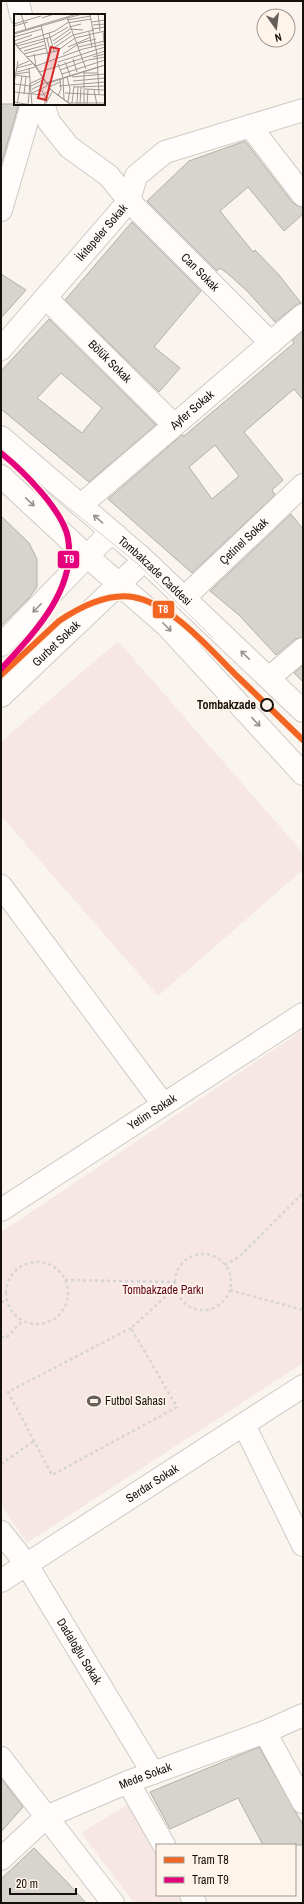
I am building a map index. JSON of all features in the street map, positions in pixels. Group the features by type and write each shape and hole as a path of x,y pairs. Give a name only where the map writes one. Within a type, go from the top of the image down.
{"street":[{"path":"18,1 22,14"},
{"path":"1,210 32,105"},
{"name":"Can Sokak","path":"43,105 49,122 69,147 109,176 129,201 271,343"},
{"name":"İkitepeler Sokak","path":"1,349 129,201 136,176 165,152 303,110"},
{"path":"250,126 303,194"},
{"name":"Bölük Sokak","path":"46,298 174,425"},
{"name":"Ayfer Sokak","path":"81,505 303,316"},
{"name":"Tombakzade Caddesi","path":"1,438 140,556 185,597 303,711"},
{"path":"3,481 166,626 303,774"},
{"name":"Çetinel Sokak","path":"185,597 303,485"},
{"path":"1,645 105,538 116,535"},
{"name":"Gurbet Sokak","path":"1,696 139,565 140,556"},
{"path":"269,678 303,649"},
{"path":"1,886 163,1104"},
{"name":"Yetim Sokak","path":"1,1210 303,1014"},
{"name":"Serdar Sokak","path":"1,1581 27,1566 303,1386"},
{"path":"244,1424 303,1545"},
{"name":"Dadaloğlu Sokak","path":"1,1532 27,1566 153,1774"},
{"name":"Mede Sokak","path":"1,1859 46,1817 128,1782 265,1732 303,1715"},
{"path":"265,1732 303,1802"},
{"path":"1,1758 113,1903"},
{"path":"128,1782 163,1844"}],"path":[{"path":"225,1265 240,1256 303,1193"},
{"path":"209,1255 219,1259 225,1265 230,1276 230,1290 223,1302 212,1309 193,1309 186,1305 177,1295 175,1282 178,1268 187,1259 193,1256 209,1255"},
{"path":"47,1263 59,1271 65,1280 68,1295 64,1308 49,1321 34,1324 24,1320 13,1312 7,1300 7,1287 12,1275 28,1264 47,1263"},
{"path":"65,1280 175,1282"},
{"path":"131,1328 178,1407 52,1475 8,1392 131,1328 175,1288"},
{"path":"230,1290 303,1310"},
{"path":"1,1302 7,1300"},
{"path":"1,1337 6,1338 24,1320"},
{"path":"1,1464 34,1441"}],"green space":[{"path":"118,641 303,853 303,870 158,996 1,816 1,742"},
{"name":"Tombakzade Parkı","path":"303,1030 303,1363 27,1543 1,1505 1,1232"},
{"path":"128,1804 156,1855 156,1896 178,1896 182,1903 134,1903 81,1833"}],"building":[{"path":"1,104 19,105 1,165"},
{"path":"245,141 293,203 303,207 303,214 284,231 248,187 220,211 253,252 255,250 279,275 301,303 275,322 247,291 220,268 217,271 147,201 189,161"},
{"path":"132,222 201,291 154,347 180,368 159,392 65,300"},
{"path":"1,274 26,290 1,318"},
{"path":"49,319 156,425 89,482 1,409 1,371","holes":["61,373 102,408 82,433 37,398"]},
{"path":"303,331 303,400 294,389 244,432 283,480 272,490 275,495 192,573 108,499 182,435 184,436 294,343 292,340","holes":["215,445 239,476 212,499 189,467"]},
{"path":"291,514 303,529 303,637 295,639 276,655 239,615 210,591"},
{"path":"1,516 29,543 37,559 37,587 29,598 1,626"},
{"path":"303,665 303,682 294,673"},
{"path":"259,1747 303,1825 303,1845 262,1844 238,1798 170,1829 150,1792"},
{"path":"1,1778 23,1807 1,1832"},
{"path":"34,1848 86,1903 1,1903 1,1879"}],"tram line":[{"name":"T9","path":"1,453 30,480 50,503 58,515 65,527 68,538 69,557 66,575 50,610 39,626 1,669"},
{"path":"15,464 139,565 213,638"},
{"name":"T8","path":"1,675 59,621 67,616 85,606 104,599 123,596 133,597 148,601 163,609 191,630 303,740"}],"place":[{"name":"Tombakzade","path":"267,705"},
{"name":"Futbol Sahası","path":"94,1401"}]}
